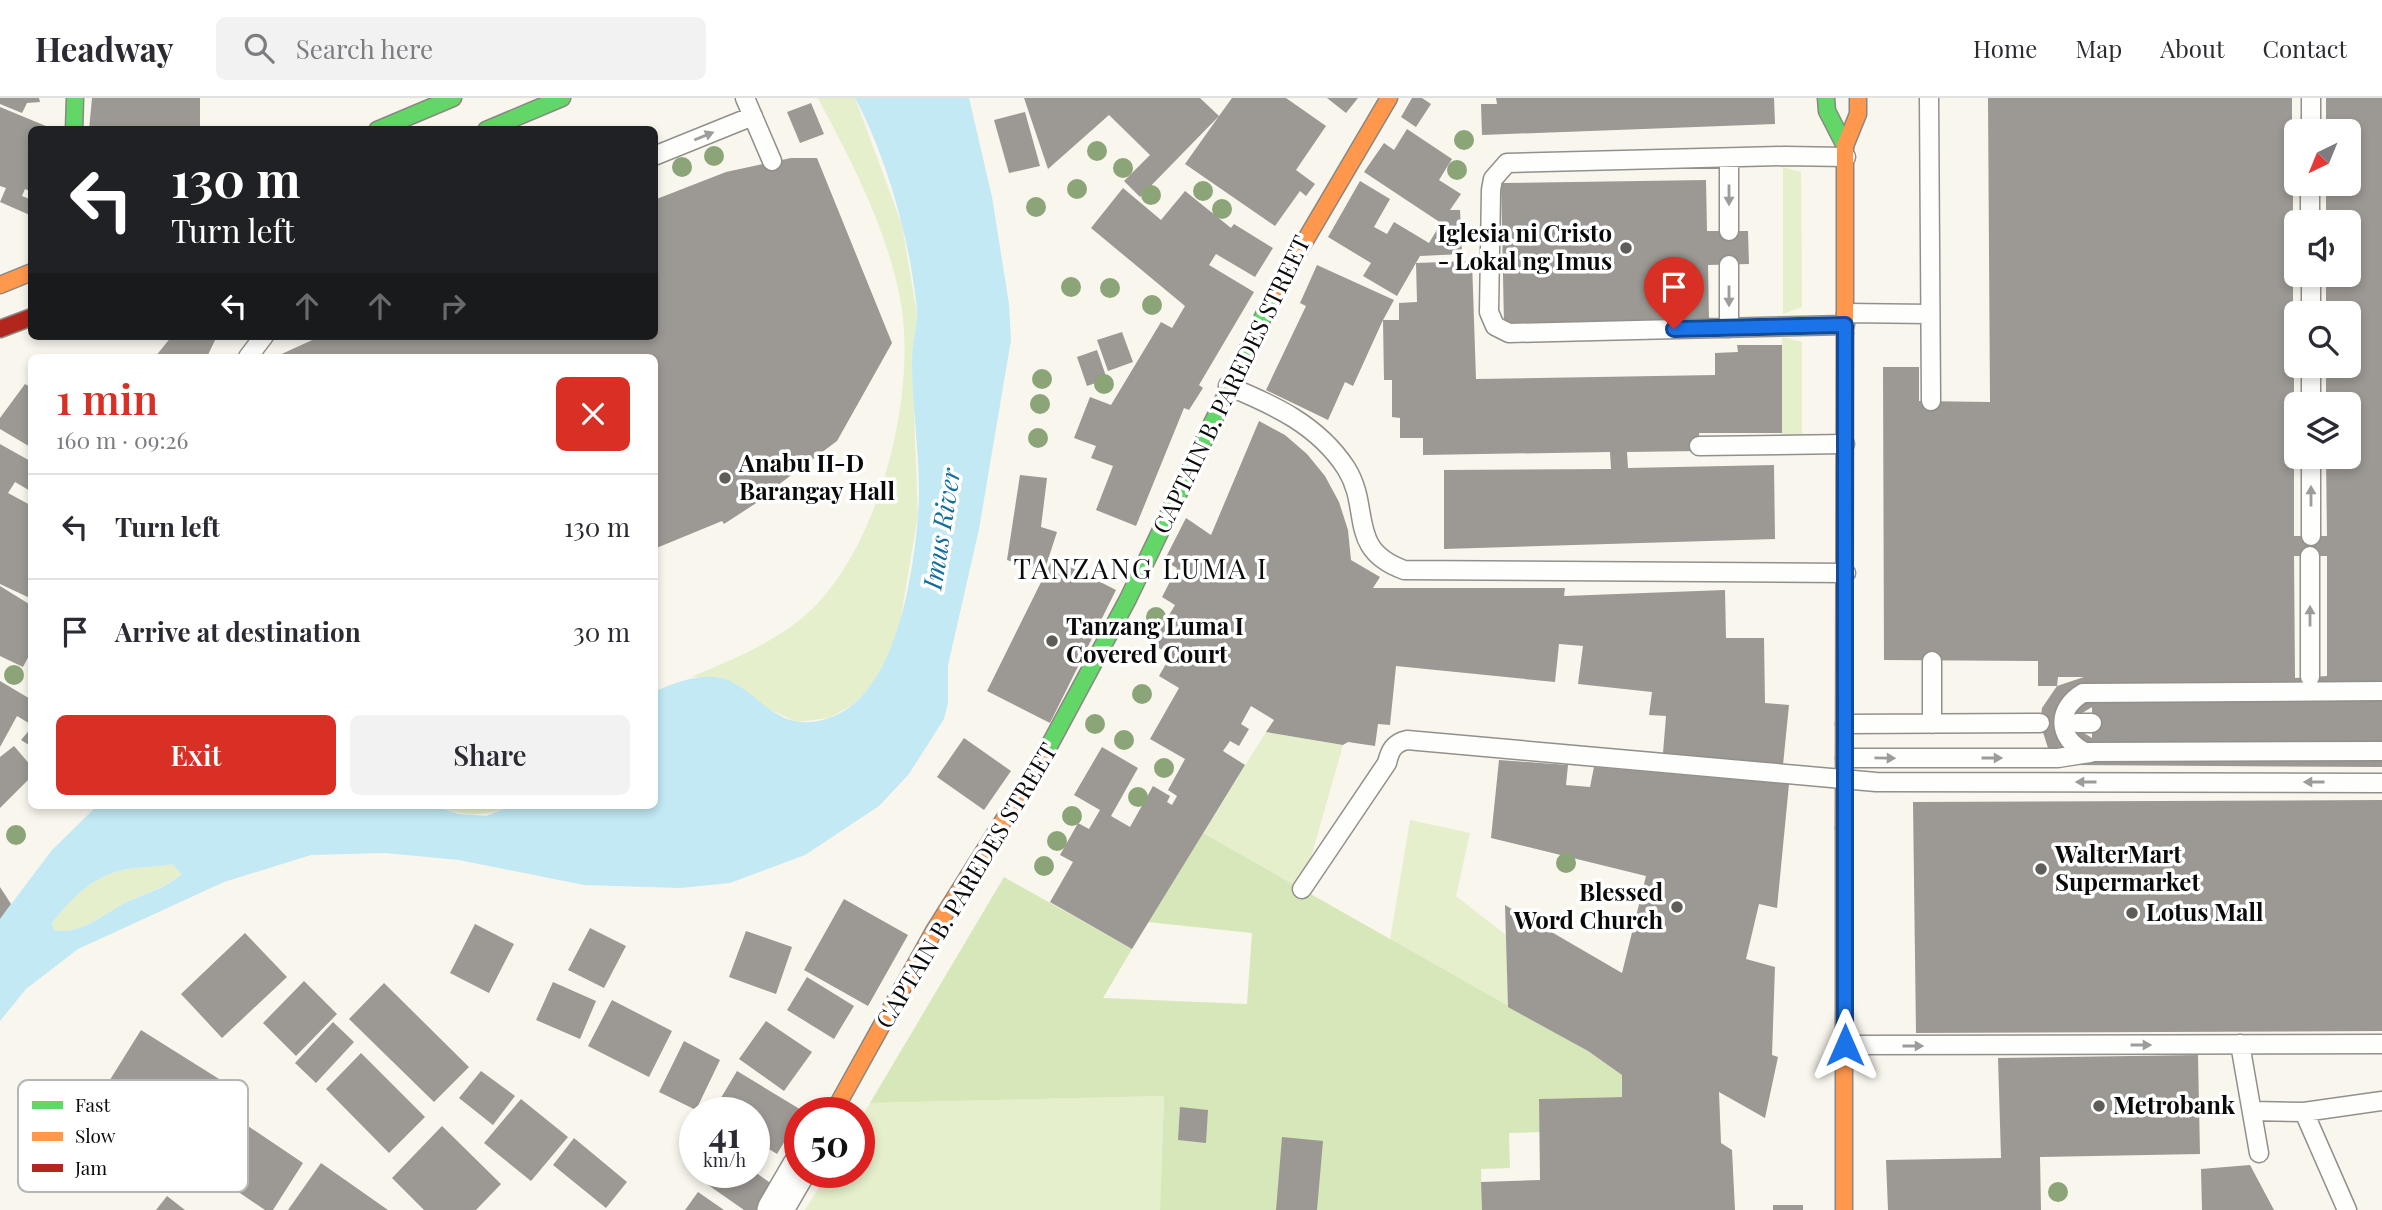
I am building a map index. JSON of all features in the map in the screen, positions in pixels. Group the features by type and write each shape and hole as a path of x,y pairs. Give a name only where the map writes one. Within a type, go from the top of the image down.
{"main road":[{"path":"74,126 75,98"},
{"path":"386,126 453,98"},
{"path":"496,126 562,98"},
{"name":"CAPTAIN B. PAREDES STREET","path":"842,1097 934,931 1017,803 1069,714 1128,598 1228,386 1319,213 1389,98"},
{"path":"1826,98 1827,111 1846,151"},
{"path":"1844,1210 1846,151 1858,114 1858,98"},
{"path":"0,285 28,274"},
{"path":"0,329 28,318"}],"street":[{"path":"775,1210 788,1188"}],"lane":[{"path":"745,98 772,162"},
{"path":"1929,98 1931,401"},
{"path":"2311,98 2311,119"},
{"path":"658,154 753,116"},
{"path":"1846,151 1729,159 1507,163 1493,179 1491,190 1489,312 1495,326 1509,333 1729,328 1930,314"},
{"path":"1729,159 1729,231"},
{"path":"1729,265 1729,328"},
{"path":"250,354 261,340"},
{"path":"1228,386 1275,406 1306,425 1330,446 1348,471 1366,543 1376,556 1404,570 1846,573"},
{"path":"1699,446 1845,444"},
{"path":"2311,469 2311,536"},
{"path":"2310,556 2310,677"},
{"path":"1931,661 1932,724"},
{"path":"2382,691 2083,693 2072,700 2065,710 2062,723 2065,736 2073,746 2085,752 2382,751"},
{"path":"1846,724 2040,723"},
{"path":"1302,889 1387,762 1394,746 1407,740 1845,780 2382,783"},
{"path":"1845,758 2058,758 2098,752"},
{"path":"2240,1044 2259,1153"},
{"path":"1845,1045 2382,1044"},
{"path":"2252,1111 2304,1112 2382,1101"},
{"path":"2304,1112 2347,1210"}],"green space":[{"path":"818,98 855,98 902,225 917,314 912,361 918,515 898,634 873,685 852,705 829,718 797,722 762,706 741,687 718,677 691,677 742,655 774,637 805,616 818,603 841,574 861,538 890,457 904,371 904,330 899,293 875,216"},
{"path":"1783,167 1801,172 1802,307 1783,314"},
{"path":"1782,337 1802,342 1802,440 1782,440"},
{"path":"1266,732 1343,745 1302,889 1203,833"},
{"path":"447,809 501,809 482,814"},
{"path":"1410,820 1470,833 1456,896 1507,936 1508,1007 1390,940"},
{"path":"1203,833 1588,1051 1622,1075 1622,1097 1539,1099 1540,1132 1509,1133 1510,1168 1481,1169 1482,1210 1160,1210 1164,1096 875,1103 874,1097 1004,877 1132,949 1103,998 1247,1004 1252,933 1148,922"},
{"path":"172,863 183,873 169,883 84,926 74,930 54,930 52,923 59,914 85,888 95,882 117,871"},
{"path":"1164,1096 1160,1210 805,1210 819,1188 875,1188 875,1103"}],"water":[{"name":"Imus River","path":"855,98 969,98 992,197 1009,304 1011,340 979,529 948,665 948,703 944,719 909,774 879,806 805,855 730,883 680,888 584,885 459,860 385,853 311,855 224,882 78,949 26,989 0,1021 0,919 52,850 94,809 444,809 459,814 486,816 504,809 658,809 658,690 692,678 715,677 742,688 779,715 793,721 809,722 829,718 852,705 870,686 897,631 911,570 918,516 918,458 912,363 917,315 915,294 908,251 883,161","holes":["172,864 182,874 84,926 74,930 54,930 52,923 85,888 117,871"]}],"building":[{"path":"0,98 39,98 40,102 27,103 22,113 0,104"},
{"path":"92,98 200,98 200,126 89,126"},
{"path":"1024,98 1200,98 1219,116 1140,197 1124,181 1150,155 1109,115 1048,169"},
{"path":"1232,98 1286,98 1326,126 1296,170 1315,184 1306,196 1300,191 1275,226 1185,164"},
{"path":"1327,98 1358,98 1346,113"},
{"path":"1412,98 1422,98 1431,104 1416,127 1401,117"},
{"path":"1496,98 1774,98 1775,124 1482,135 1481,104 1497,104"},
{"path":"1988,98 2292,98 2292,119 2284,119 2284,196 2293,196 2293,210 2284,210 2284,287 2293,287 2293,301 2284,301 2284,378 2294,378 2294,392 2284,392 2284,469 2294,469 2294,536 2327,536 2326,469 2361,469 2361,392 2326,392 2326,378 2361,378 2361,301 2326,301 2326,287 2361,287 2361,210 2326,210 2326,196 2361,196 2361,119 2326,119 2326,98 2382,98 2382,767 2071,765 2048,748 2040,723 2042,708 2057,686 2038,686 2038,661 1884,660 1883,367 1919,367 1919,401 1990,402","holes":["2294,556 2327,556 2327,676 2295,678","2058,677 2084,677 2057,686","2092,707 2092,738 2079,730 2079,715"]},
{"path":"811,103 824,134 800,143 787,112"},
{"path":"0,107 46,126 28,126 28,190 25,189 22,196 28,198 28,214 0,202 6,188 0,186"},
{"path":"1025,112 1040,166 1009,173 994,120"},
{"path":"1407,129 1452,159 1439,180 1461,194 1450,210 1460,210 1462,254 1420,256 1397,296 1363,276 1371,263 1328,237 1360,181 1390,199 1374,227 1387,234 1394,222 1429,243 1441,223 1364,172 1384,143 1394,150"},
{"path":"791,158 817,158 892,343 837,441 766,494 767,496 724,524 722,521 658,547 658,354 282,354 312,340 658,340 658,198 726,172"},
{"name":"Iglesia ni Cristo - Lokal ng Imus","path":"1706,180 1707,231 1748,231 1749,264 1708,265 1709,321 1504,323 1501,183"},
{"path":"1123,188 1161,220 1185,191 1231,228 1234,224 1273,248 1255,277 1216,254 1209,265 1254,292 1199,385 1203,388 1189,410 1184,408 1136,526 1096,510 1113,466 1091,458 1096,446 1074,438 1090,397 1111,405 1161,322 1172,328 1185,306 1091,228"},
{"path":"1472,261 1476,379 1715,375 1715,353 1738,352 1737,345 1782,345 1782,433 1699,433 1700,451 1627,452 1628,468 1774,465 1775,539 1444,549 1444,470 1611,469 1610,452 1423,455 1423,438 1400,438 1400,418 1392,417 1392,380 1384,380 1383,320 1399,320 1399,303 1417,302 1416,263"},
{"path":"1317,265 1394,300 1353,386 1345,382 1328,420 1266,390 1306,306 1300,303"},
{"path":"1122,332 1133,362 1108,371 1097,340"},
{"path":"169,340 215,340 208,354 157,354"},
{"path":"1097,350 1107,379 1087,386 1077,357"},
{"path":"25,384 28,386 28,446 0,429 0,418"},
{"path":"1259,421 1285,435 1307,454 1325,476 1339,502 1348,530 1351,560 1380,577 1373,588 1565,588 1564,596 1725,590 1726,638 1764,638 1765,703 1789,705 1783,765 1663,753 1666,716 1649,715 1652,692 1578,684 1583,646 1559,644 1555,682 1396,666 1390,725 1378,724 1375,746 1348,742 1343,745 1266,732 1274,720 1251,706 1241,724 1249,729 1239,746 1230,741 1223,751 1245,765 1132,949 1050,902 1073,862 1060,855 1078,823 1089,829 1100,810 1074,795 1102,747 1138,768 1111,816 1130,827 1153,786 1170,796 1167,802 1172,805 1177,796 1168,790 1185,759 1150,739 1179,688 1159,676 1171,655 1152,644 1175,605 1162,597 1177,568 1164,561 1186,518 1211,535"},
{"path":"0,444 28,460 28,490 15,482 8,493 28,504 28,597 0,584"},
{"path":"1020,475 1047,478 1041,527 1057,532 1044,572 1007,560"},
{"name":"Tanzang Luma I Covered Court","path":"1053,558 1116,590 1050,723 987,691"},
{"path":"0,586 28,603 28,658 23,667 0,656"},
{"path":"0,681 28,698 28,723 17,716 0,747"},
{"path":"28,732 28,744 21,740"},
{"path":"964,738 1011,771 984,810 937,777"},
{"path":"14,746 28,762 28,780 0,808 0,757"},
{"path":"1499,760 1568,765 1566,785 1590,787 1594,767 1789,784 1777,908 1759,904 1746,959 1775,967 1772,1055 1778,1057 1765,1118 1719,1092 1721,1143 1732,1150 1735,1210 1482,1210 1481,1182 1540,1180 1539,1099 1622,1097 1622,1075 1588,1051 1508,1007 1505,905 1622,973 1646,876 1491,838"},
{"name":"Lotus Mall","path":"2382,800 2382,1031 1916,1033 1913,802"},
{"path":"0,887 11,904 0,919"},
{"path":"844,899 908,935 868,1006 804,970"},
{"path":"475,924 514,944 489,993 450,973"},
{"path":"590,928 626,946 604,988 568,970"},
{"path":"746,931 792,947 776,994 729,977"},
{"path":"245,933 287,977 222,1038 181,994"},
{"path":"807,977 854,1006 834,1039 787,1010"},
{"path":"304,981 337,1014 296,1056 263,1023"},
{"path":"553,982 596,1001 580,1039 536,1020"},
{"path":"384,983 469,1067 434,1102 349,1019"},
{"path":"612,1000 672,1031 649,1077 588,1046"},
{"path":"766,1021 812,1052 784,1091 739,1059"},
{"path":"333,1022 354,1042 316,1083 295,1063"},
{"path":"141,1030 221,1080 110,1080"},
{"path":"684,1041 720,1060 702,1097 679,1097 679,1102 659,1092"},
{"path":"361,1053 425,1117 389,1153 326,1089"},
{"name":"Metrobank","path":"2198,1055 2200,1154 2040,1157 2041,1210 1888,1210 1886,1160 2001,1158 1998,1058"},
{"path":"481,1071 515,1096 493,1125 459,1098"},
{"path":"737,1071 784,1099 784,1142 777,1154 770,1150 770,1097 722,1097"},
{"path":"521,1099 568,1137 531,1181 484,1143"},
{"path":"1180,1107 1208,1110 1206,1143 1178,1140"},
{"path":"248,1126 303,1163 273,1210 265,1210 239,1192 248,1192"},
{"path":"442,1126 501,1184 476,1210 424,1210 392,1178"},
{"path":"1282,1137 1323,1141 1317,1210 1276,1210"},
{"path":"574,1138 627,1182 606,1208 553,1165"},
{"path":"321,1163 388,1210 288,1210"},
{"path":"2250,1165 2274,1210 2202,1210 2201,1169"},
{"path":"770,1183 776,1187 759,1210 744,1210 712,1188 770,1188"},
{"path":"698,1192 724,1210 685,1210"},
{"path":"167,1196 185,1210 156,1210"},
{"path":"1773,1205 1803,1205 1803,1210 1773,1210"}],"traffic: fast":[{"path":"74,126 75,98"},
{"path":"386,126 453,98"},
{"path":"496,126 562,98"},
{"path":"1826,98 1827,111 1845,146"},
{"path":"1042,759 1128,599 1276,290"},
{"path":"1844,828 1845,333"}],"traffic: slow":[{"path":"1276,290 1389,98"},
{"path":"1845,333 1845,146 1858,114 1858,98"},
{"path":"0,285 28,274"},
{"path":"842,1097 934,931 1042,759"},
{"path":"1844,828 1844,1210"}],"traffic: jam":[{"path":"0,329 28,318"}],"place":[{"name":"Iglesia ni Cristo - Lokal ng Imus","path":"1626,248"},
{"name":"Anabu II-D Barangay Hall","path":"725,478"},
{"name":"Tanzang Luma I Covered Court","path":"1052,641"},
{"name":"WalterMart Supermarket","path":"2041,869"},
{"name":"Blessed Word Church","path":"1677,907"},
{"name":"Lotus Mall","path":"2132,913"},
{"name":"Metrobank","path":"2099,1106"}],"district":[{"name":"TANZANG LUMA I","path":"1141,569"}],"route":[{"path":"1674,329 1845,325 1845,1045"}]}
